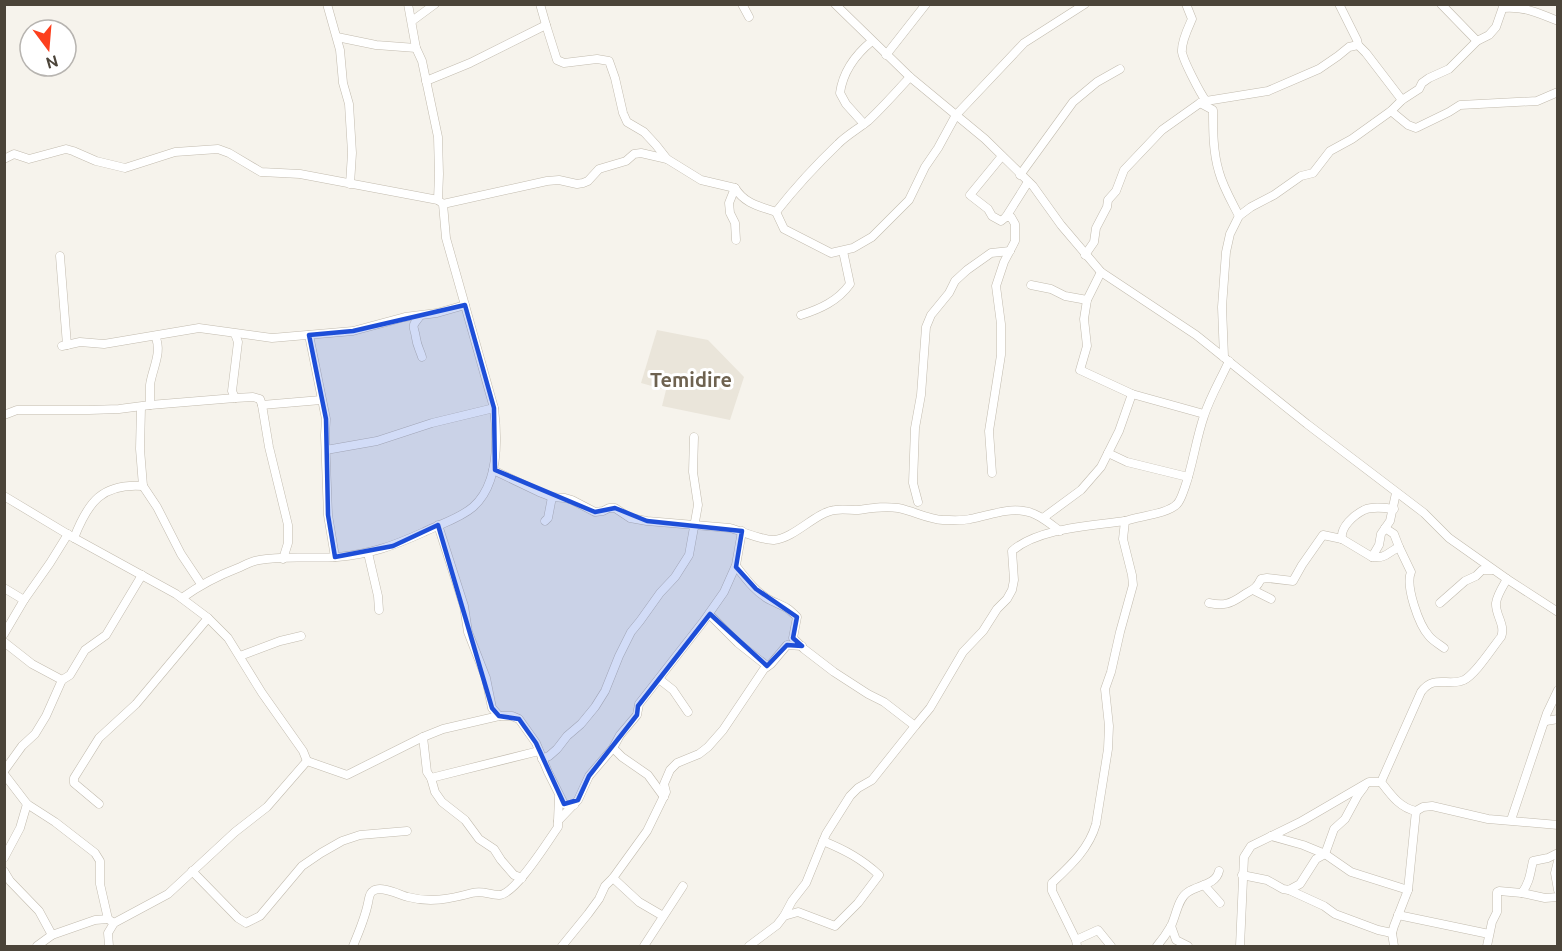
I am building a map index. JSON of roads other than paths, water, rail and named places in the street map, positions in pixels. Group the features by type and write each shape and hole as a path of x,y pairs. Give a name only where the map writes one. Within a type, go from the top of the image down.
{"street":[{"path":"327,4 340,50 343,83 349,105 352,153 350,184"},
{"path":"182,598 201,584 257,560 335,557 368,553 393,546 463,514 484,494 495,465 497,431 494,408 446,237 440,202 438,137 422,61 416,48 408,4"},
{"path":"412,21 435,4"},
{"path":"540,4 557,60 564,63 597,59 609,61 622,113 627,122 644,132 667,159 700,180 735,188 751,204 776,212 784,229 831,253 862,244 872,237 909,200 925,167 956,116 1024,43 1085,4"},
{"path":"742,4 749,17"},
{"path":"835,4 909,77 1002,156 1028,182 1101,272 1196,335 1307,424 1424,513 1449,538 1557,612"},
{"path":"886,55 926,4"},
{"path":"1186,4 1192,19 1183,43 1182,53 1203,102 1213,110 1213,140 1219,173 1239,216"},
{"path":"1340,4 1358,45 1402,100"},
{"path":"1441,4 1478,41"},
{"path":"749,946 771,930 784,916 806,883 823,841 850,796 872,780 930,708 963,652 983,631 997,609 1007,599 1014,580 1011,551 1047,533 1125,521 1134,517 1160,513 1176,505 1188,477 1204,414 1226,359 1222,307 1226,252 1230,234 1239,216 1301,176 1313,173 1330,151 1352,139 1391,111 1429,78 1449,69 1496,27 1504,6 1526,8 1557,21"},
{"path":"426,81 470,63 546,24"},
{"path":"337,37 376,45 416,48"},
{"path":"864,124 840,93 845,73 855,57 872,41"},
{"path":"1085,255 1094,242 1096,228 1107,207 1108,200 1116,191 1124,170 1162,130 1203,102 1268,91 1318,69 1349,47 1358,45"},
{"path":"1020,176 1073,102 1097,82 1120,69"},
{"path":"776,212 822,160 840,142 864,124 909,77"},
{"path":"1391,111 1408,125 1416,128 1460,105 1537,101 1557,92"},
{"path":"4,159 14,154 29,159 66,149 96,161 125,168 175,152 218,149 261,172 300,174 440,202 547,181 583,183 599,169 626,161 634,154 641,153 667,159"},
{"path":"1002,156 970,195 988,209 992,216 1001,221 1006,217 1028,182"},
{"path":"735,188 729,203 730,213 735,223 736,240"},
{"path":"992,473 989,431 1001,355 1001,324 996,286 1004,262 1015,241 1015,224 1011,217 1006,217"},
{"path":"801,315 829,304 844,293 850,284 843,251"},
{"path":"918,502 914,483 915,428 921,395 926,327 931,315 949,293 955,281 967,270 991,253 1010,251"},
{"path":"60,256 65,346 80,342 104,344 199,328 272,338 353,331 405,317 437,313 465,305"},
{"path":"1101,272 1087,300 1084,319 1087,346 1080,370 1132,394 1204,414"},
{"path":"1031,285 1051,289 1065,296 1087,300"},
{"path":"420,316 413,328 416,344 422,357"},
{"path":"235,334 238,342 232,391 236,398"},
{"path":"309,334 326,419 328,515 335,557"},
{"path":"150,405 150,383 158,349 155,336"},
{"path":"1043,518 1081,490 1101,467 1119,431 1132,394"},
{"path":"4,415 17,410 89,410 236,398 260,399 288,525 288,543 283,559"},
{"path":"262,405 321,400"},
{"path":"141,406 140,449 143,486 158,507 181,554 201,584"},
{"path":"326,450 377,441 432,423 494,408"},
{"path":"431,778 541,755 549,756 581,724 605,691 631,632 675,577 689,555 698,505 693,472 694,437"},
{"path":"1108,453 1127,462 1188,477"},
{"path":"493,470 552,497 572,500 595,512 615,508 630,518 719,527 742,531 766,540 775,540 832,510 856,510 876,506 897,508 942,520 969,519 1013,510 1030,512 1043,518 1060,531"},
{"path":"4,634 24,600 96,498 111,489 143,486"},
{"path":"1372,557 1379,545 1381,534 1390,521 1396,493"},
{"path":"4,496 71,536 142,574 182,598 208,618 228,638 262,693 303,751 307,761 347,776 443,729 499,716 512,716 519,719 536,743 564,804 574,805"},
{"path":"545,520 548,518 552,497"},
{"path":"1342,539 1341,533 1344,528 1365,509 1380,507 1394,509"},
{"path":"1110,946 1098,930 1077,943 1051,885 1088,845 1096,825 1108,749 1109,726 1105,689 1133,585 1123,539 1125,521"},
{"path":"438,525 464,606 468,632 486,678 492,708 499,716"},
{"path":"1385,528 1394,534 1411,572 1408,577 1409,584 1419,622 1430,637 1444,648"},
{"path":"558,821 578,800 589,776 637,715 639,704 724,592 736,566 742,531"},
{"path":"1209,603 1220,606 1237,600 1256,589 1261,579 1293,581 1323,535 1342,539 1372,557 1390,554 1399,547"},
{"path":"368,553 379,610"},
{"path":"736,566 756,590 772,601 787,607 797,617 793,638 804,650 834,672 884,702 915,726"},
{"path":"1440,603 1465,581 1482,570 1496,570"},
{"path":"109,946 108,933 111,921 100,884 100,861 95,853 56,822 27,804 4,772 22,746 35,734 62,680 70,675 85,650 105,635 142,574"},
{"path":"1381,782 1426,685 1434,682 1457,682 1470,676 1501,637 1504,631 1496,602 1507,579"},
{"path":"4,588 24,600"},
{"path":"1256,589 1258,594 1271,599"},
{"path":"709,614 738,643 767,666"},
{"path":"99,804 74,783 74,778 99,738 136,704 208,618"},
{"path":"240,656 301,636"},
{"path":"4,642 32,664 62,680"},
{"path":"562,946 647,831 666,792 664,784 670,770 677,763 699,754 708,747 723,730 764,669 787,645 802,646"},
{"path":"658,679 672,690 688,712"},
{"path":"1511,820 1557,690"},
{"path":"1546,721 1557,718"},
{"path":"423,737 427,772 442,802 465,820 479,839 494,849 514,875 522,878"},
{"path":"613,748 648,775 664,797"},
{"path":"37,946 51,935 95,920 111,921 168,894 235,832 267,807 307,761"},
{"path":"1240,946 1242,875 1244,857 1251,846 1302,821 1369,782 1381,782"},
{"path":"1289,890 1300,884 1316,859 1324,854 1334,829 1345,819 1358,795 1369,782"},
{"path":"1381,782 1396,801 1408,810 1416,811 1432,806 1488,819 1557,825"},
{"path":"353,946 360,931 369,895 373,890 380,888 408,897 446,900 479,891 500,896 512,889 558,827 559,795"},
{"path":"4,858 20,828 27,804"},
{"path":"1394,946 1392,933 1408,890 1416,811"},
{"path":"192,871 238,918 246,923 262,915 302,866 321,853 342,841 360,835 407,831"},
{"path":"1271,836 1324,854 1351,872 1408,890"},
{"path":"784,916 798,912 835,926 858,903 879,875 861,860 823,841"},
{"path":"1522,893 1530,879 1533,861 1548,858 1557,852"},
{"path":"1557,861 1555,873 1557,890"},
{"path":"4,871 7,883 39,911 51,935"},
{"path":"1157,946 1171,926 1186,893 1212,881 1218,876 1219,871"},
{"path":"1242,875 1268,880 1283,889 1324,906 1335,914 1392,933"},
{"path":"613,879 639,902 663,916"},
{"path":"1204,885 1220,903"},
{"path":"644,946 683,886"},
{"path":"1487,946 1492,922 1497,912 1497,892 1522,893 1545,898 1557,897"},
{"path":"1398,915 1489,934"},
{"path":"1171,926 1176,940 1188,946"}],"district":[{"name":"Temidire","path":"691,379"}]}
